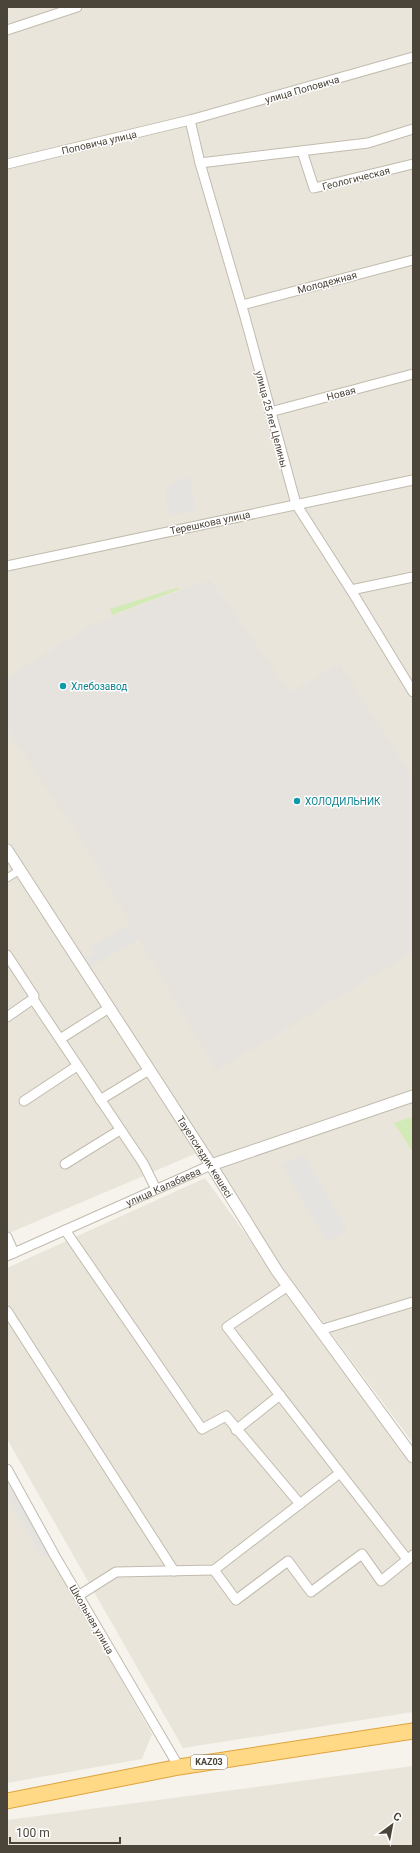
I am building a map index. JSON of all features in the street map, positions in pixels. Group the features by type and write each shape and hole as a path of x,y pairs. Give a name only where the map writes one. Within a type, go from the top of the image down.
{"highway":[{"name":"KАZ03","path":"7,1801 179,1767 413,1731"},
{"name":"KАZ03","path":"380,1736 413,1740"}],"street":[{"path":"7,30 77,7"},
{"name":"улица Поповича","path":"190,120 413,57"},
{"name":"улица 25 лет Целины","path":"190,120 200,163 242,305 296,504 409,677 413,692"},
{"name":"Поповича улица","path":"7,164 190,120"},
{"path":"200,163 368,143 413,129"},
{"name":"Геологическая","path":"302,151 314,188 413,164"},
{"name":"Молодежная","path":"242,305 413,260"},
{"name":"Новая","path":"270,412 413,374"},
{"name":"Терешкова улица","path":"7,566 413,480"},
{"path":"351,590 413,577"},
{"name":"Тауелсиздик көшесі","path":"7,850 288,1286 413,1457"},
{"path":"7,878 20,870"},
{"path":"7,955 34,996 33,999 143,1163 156,1189"},
{"path":"7,1017 33,999"},
{"path":"60,1039 109,1008"},
{"path":"24,1101 77,1066"},
{"path":"100,1100 149,1070"},
{"name":"улица Калабаева","path":"10,1254 211,1165 413,1096"},
{"path":"65,1164 120,1130"},
{"path":"65,1230 202,1430 226,1416 236,1430 300,1504"},
{"path":"7,1237 10,1254"},
{"path":"214,1570 236,1600 288,1561 311,1592 362,1554 381,1581 410,1557 340,1473 227,1327 288,1286"},
{"path":"320,1330 413,1302"},
{"path":"7,1311 174,1571"},
{"path":"236,1430 280,1395"},
{"name":"Школьная улица","path":"7,1469 78,1596 179,1767"},
{"path":"78,1596 116,1572 214,1570 340,1473"}],"shaded area":[{"path":"7,7 413,7 413,1443 197,1153 7,1234"},
{"path":"190,476 196,511 169,515 165,488"},
{"path":"210,579 290,692 340,664 413,778 413,952 216,1071 66,814 62,813 7,728 7,678 89,626"},
{"path":"130,924 139,939 86,969 81,959 93,953 90,947"},
{"path":"304,1155 347,1229 327,1243 281,1164"},
{"path":"205,1178 413,1466 413,1712 183,1748 7,1439 7,1268"},
{"path":"7,1479 152,1734 142,1759 7,1783"},
{"path":"7,1479 55,1556 42,1557 7,1497"},
{"path":"413,1766 413,1846 7,1846 7,1820"}],"green space":[{"path":"176,588 180,589 112,615 110,609"},
{"path":"413,1117 413,1152 394,1123"}],"place":[{"name":"Хлебозавод","path":"63,686"},
{"name":"ХОЛОДИЛЬНИК","path":"297,801"}]}
